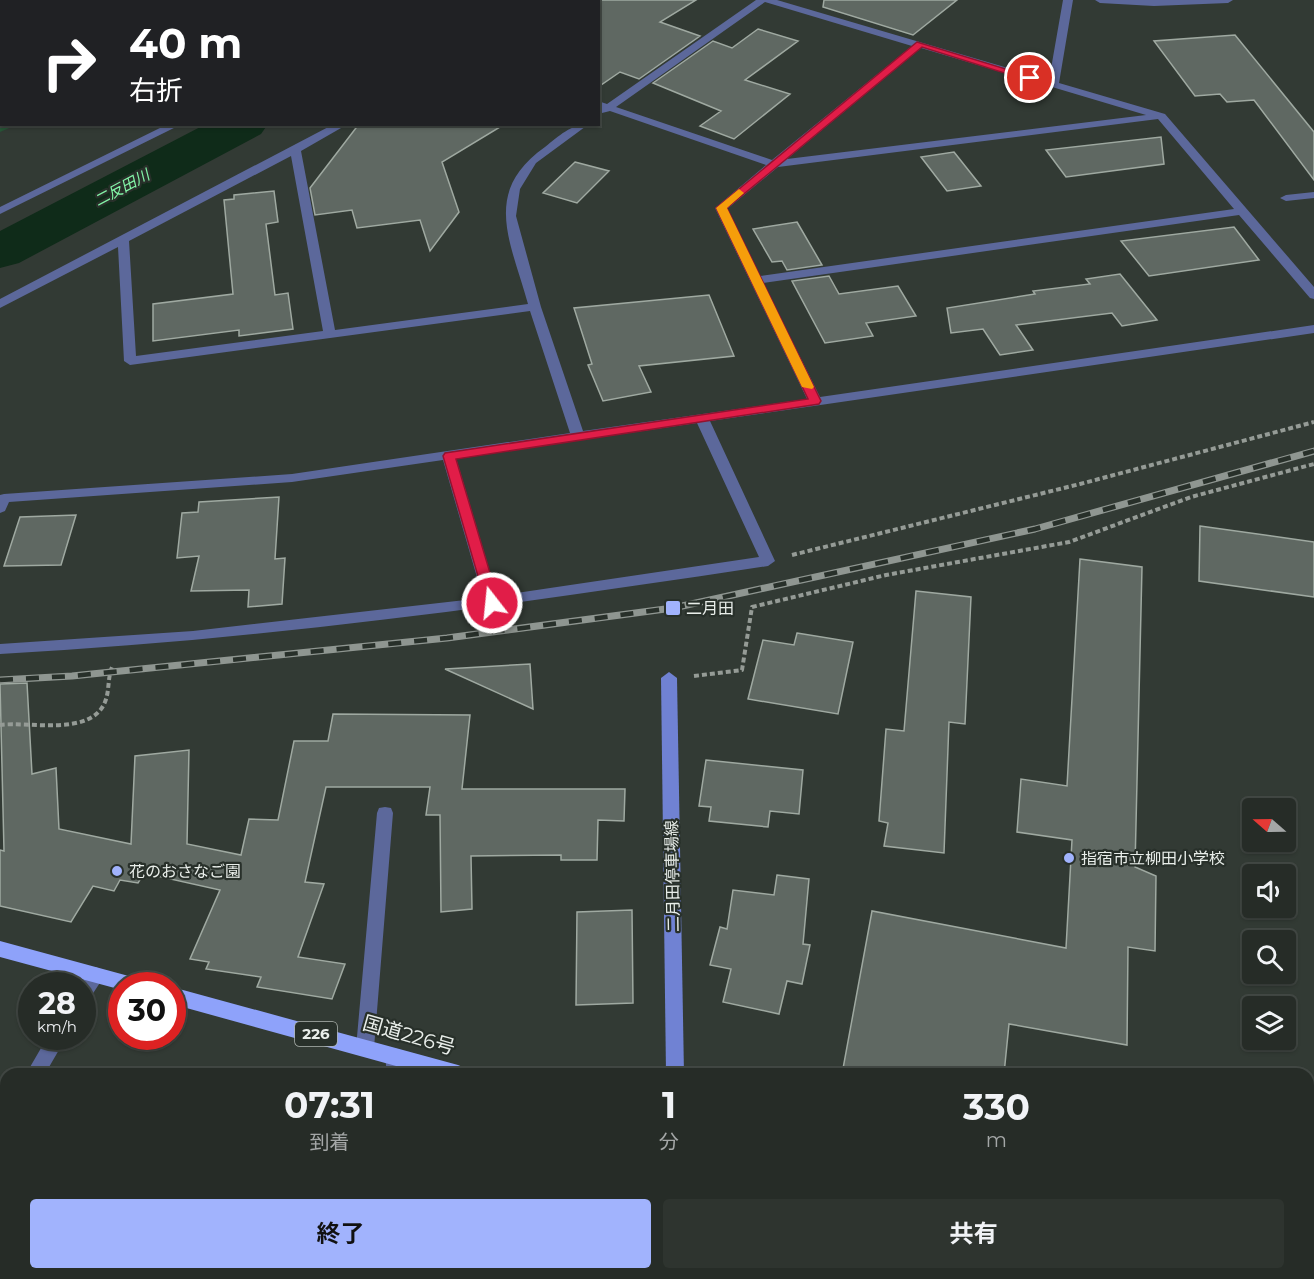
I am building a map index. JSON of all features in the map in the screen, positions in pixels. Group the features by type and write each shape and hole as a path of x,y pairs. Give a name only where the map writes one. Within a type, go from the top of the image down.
{"highway":[{"path":"0,949 85,972"},
{"path":"96,975 108,978"},
{"name":"国道226号","path":"186,999 365,1048 395,1065 416,1068"}],"main road":[{"name":"二月田停車場線","path":"669,678 675,1068"}],"street":[{"path":"602,108 762,0"},
{"path":"767,0 1161,116 1314,295"},
{"path":"1053,85 1068,0"},
{"path":"1100,0 1153,2 1228,0"},
{"path":"815,401 721,208 920,44"},
{"path":"602,108 773,164 1161,116"},
{"path":"0,211 173,126"},
{"path":"0,304 340,126"},
{"path":"578,438 535,308 510,216 514,189 532,161 581,126"},
{"path":"295,150 330,334"},
{"path":"1286,198 1314,195"},
{"path":"757,280 1242,211"},
{"path":"123,240 130,361 535,308"},
{"path":"0,508 4,498 292,478 1314,329"},
{"path":"0,649 126,644 492,603 768,561 702,418"},
{"path":"449,456 492,603"},
{"path":"365,1048 385,813"},
{"path":"39,1068 50,1050"}],"path":[{"path":"768,561 1080,484 1314,422"},
{"path":"669,678 742,670 752,607 886,575 1069,542 1191,498 1314,464"},
{"path":"0,725 32,722 59,727 99,712 106,703 108,672 126,644"}],"green space":[{"path":"0,126 14,126 0,132"}],"building":[{"path":"600,0 696,0 660,22 700,36 639,79 620,72 600,86"},
{"path":"824,0 957,0 913,35 823,7"},
{"path":"758,29 798,41 745,80 790,94 734,139 700,126 721,111 653,83 713,41 732,48"},
{"path":"1235,35 1314,132 1314,180 1254,100 1227,102 1220,94 1195,96 1154,41"},
{"path":"357,126 502,126 442,162 459,212 430,251 420,220 357,228 352,210 315,215 310,188"},
{"path":"1161,137 1164,164 1066,177 1046,150"},
{"path":"954,152 981,186 947,191 921,157"},
{"path":"575,162 609,171 577,203 543,193"},
{"path":"274,191 278,222 266,224 275,295 288,293 293,329 239,336 239,330 153,341 153,304 233,294 224,200 234,199 234,195"},
{"path":"797,222 822,265 787,270 782,261 772,262 753,229"},
{"path":"1234,227 1259,260 1149,276 1121,241"},
{"path":"1120,274 1157,320 1122,326 1112,313 1016,325 1033,350 1000,355 983,329 951,333 947,308 1035,294 1033,291 1090,284 1086,279"},
{"path":"829,276 839,294 898,286 916,316 866,323 873,336 825,343 792,281"},
{"path":"709,295 734,356 639,366 651,392 603,401 588,365 592,364 574,308"},
{"path":"279,497 275,559 285,558 282,604 248,607 249,590 191,591 199,556 177,558 182,513 198,512 199,502"},
{"path":"76,515 61,565 4,566 20,517"},
{"path":"1200,526 1314,542 1314,597 1199,581"},
{"path":"1080,559 1142,567 1135,867 1156,876 1155,951 1128,947 1127,1045 1009,1024 1005,1068 843,1068 872,911 1066,948 1072,840 1017,832 1021,779 1067,786"},
{"path":"916,591 971,597 965,724 949,722 944,853 884,846 888,823 879,821 886,729 904,731"},
{"path":"797,633 853,642 838,714 748,699 763,640 794,645"},
{"path":"530,664 533,709 445,669"},
{"path":"27,683 32,774 56,768 59,829 131,844 135,756 189,750 187,844 241,855 249,819 278,820 294,741 328,741 333,714 470,715 462,789 625,789 624,821 598,820 597,860 561,860 561,855 471,856 472,909 441,912 440,815 426,815 430,787 326,787 305,882 324,884 298,957 345,964 332,999 257,987 261,977 206,969 209,962 190,959 220,890 144,873 138,883 120,880 114,891 93,886 71,922 0,906 0,850 4,851 0,684"},
{"path":"706,760 803,770 799,814 770,811 768,827 709,821 711,807 699,806"},
{"path":"777,875 809,879 803,944 810,945 802,984 787,981 779,1014 723,1002 731,969 710,965 720,927 727,929 733,890 774,895"},
{"path":"632,910 633,1003 576,1005 577,912"}],"waterway":[{"name":"二反田川","path":"0,252 240,126"}],"railway":[{"path":"0,680 72,676 447,638 673,608 1035,529 1314,451"}],"slow traffic":[{"path":"739,193 721,208 808,387"}],"place":[{"name":"二月田","path":"673,608"},
{"name":"指宿市立柳田小学校","path":"1069,858"},
{"name":"花のおさなご園","path":"117,871"}],"route":[{"path":"492,603 449,456 815,401 721,208 920,44 1030,78"}]}
